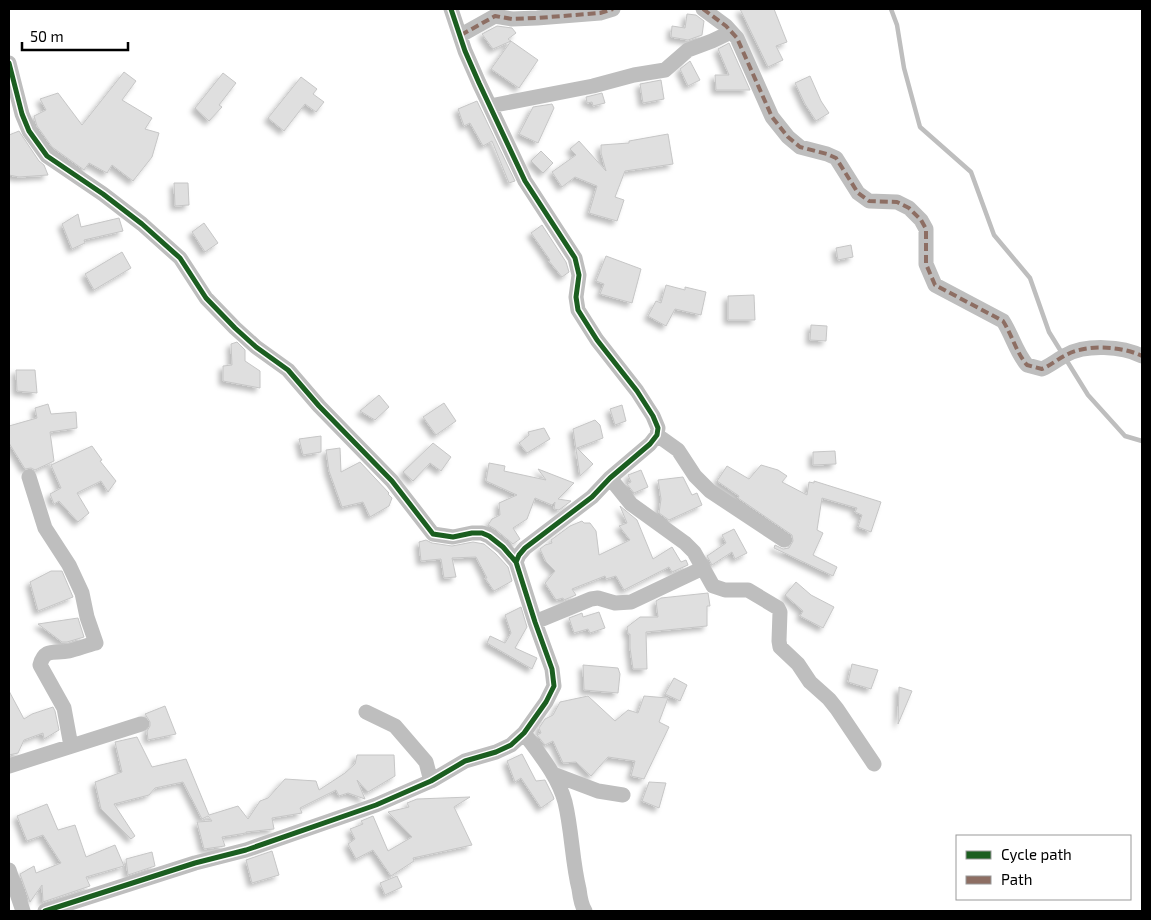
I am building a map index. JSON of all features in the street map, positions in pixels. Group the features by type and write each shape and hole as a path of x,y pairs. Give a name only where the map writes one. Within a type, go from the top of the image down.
{"street":[{"path":"451,9 465,51 525,181 575,258 579,274 576,297 578,310 597,340 637,391 653,416 658,428 657,436 650,444 610,478 592,497 525,548 516,562"},
{"path":"461,35 495,16 512,19 537,18 600,13 613,9"},
{"path":"703,9 726,26 737,38 772,117 788,138 800,147 836,158 858,193 868,201 897,202 909,208 921,220 926,229 926,264 935,285 1003,321 1027,365 1042,369 1066,354 1082,349 1117,348 1132,351 1142,356"},
{"path":"490,106 665,70 688,50 712,42 731,32"},
{"path":"9,63 22,114 29,131 47,156 103,194 142,224 180,258 206,298 256,347 288,370 319,406 392,482 433,534 453,537 482,533 503,547 516,562 552,669 554,686 546,702 524,733 511,745 496,752 465,761 431,781 376,805 303,831 45,911"},
{"path":"657,436 678,450 695,476 710,491 784,540"},
{"path":"29,477 45,528 69,565 82,593 87,617 96,643 68,651 50,651 42,658 40,665 64,708 71,746"},
{"path":"610,478 631,504 685,542 694,552 713,586 748,590 778,608 780,612 778,641 780,647 798,664 810,682 837,709 874,764"},
{"path":"535,622 591,599 598,598 615,603 631,602 703,568"},
{"path":"366,712 395,726 426,762 431,781"},
{"path":"9,766 141,724"},
{"path":"524,733 553,774 562,792 574,871 585,911"},
{"path":"553,774 571,779 598,791 623,795"},
{"path":"9,870 23,911"}],"building":[{"path":"740,9 774,9 787,42 776,46 783,60 768,67"},
{"path":"687,14 696,15 704,21 702,35 688,40 671,37 672,26 685,28"},
{"path":"497,26 512,28 516,33 508,39 511,41 493,49 482,34"},
{"path":"511,41 538,60 519,88 491,69"},
{"path":"729,43 750,90 716,90 715,75 729,75 718,49"},
{"path":"690,61 700,80 688,86 680,69"},
{"path":"124,72 136,81 122,100 152,118 145,129 159,133 152,157 133,181 112,165 107,173 89,163 84,170 52,147 37,126 34,116 46,110 40,99 58,93 82,125"},
{"path":"223,73 236,83 219,105 222,107 209,121 195,108"},
{"path":"810,76 821,101 829,113 816,121 795,83"},
{"path":"301,77 317,89 313,94 324,102 316,112 305,104 284,131 268,118"},
{"path":"661,80 664,99 643,103 640,84"},
{"path":"602,93 605,103 593,106 592,102 587,103 586,97"},
{"path":"477,101 515,181 509,183 492,141 483,146 470,123 464,126 458,109"},
{"path":"552,104 554,108 538,143 519,134 533,107"},
{"path":"19,131 39,161 44,165 48,175 19,177 9,175 9,135"},
{"path":"668,134 673,164 625,171 615,197 624,200 617,221 589,213 597,186 575,177 562,187 552,172 576,155 570,149 579,141 606,171 601,153 601,145 629,143 629,141"},
{"path":"541,151 553,163 543,173 531,161"},
{"path":"174,183 188,183 189,205 175,206"},
{"path":"78,214 81,227 119,218 123,231 84,240 85,243 72,249 62,224"},
{"path":"204,223 218,243 205,252 192,232"},
{"path":"542,225 566,262 569,272 562,277 531,233"},
{"path":"851,245 853,257 838,260 836,248"},
{"path":"122,252 131,268 94,290 85,274"},
{"path":"606,256 641,269 632,303 600,294 604,284 596,281"},
{"path":"666,285 685,290 685,287 706,292 701,315 675,309 666,326 648,316 656,301 661,303"},
{"path":"754,295 755,320 728,320 728,296"},
{"path":"811,325 827,326 826,341 810,340"},
{"path":"237,342 245,350 245,361 260,371 260,388 223,381 223,366 232,365 231,344"},
{"path":"16,370 35,370 37,393 17,391"},
{"path":"379,395 389,407 375,420 360,411"},
{"path":"444,403 456,421 436,435 423,417"},
{"path":"48,404 51,414 76,412 77,428 50,432 54,461 35,470 31,468 25,469 9,443 9,426 37,418 35,408"},
{"path":"622,405 626,421 615,425 610,409"},
{"path":"595,420 600,425 603,438 577,448 593,464 580,476 573,429"},
{"path":"544,428 550,439 527,453 519,443 529,435 528,432"},
{"path":"321,436 321,452 303,455 299,439"},
{"path":"433,443 451,457 441,471 430,463 413,481 403,472"},
{"path":"92,446 102,460 100,461 116,481 108,492 101,481 77,493 89,513 78,522 59,501 54,504 50,494 61,488 51,465"},
{"path":"340,448 341,472 360,462 389,493 392,498 389,506 370,517 363,502 342,507 329,471 326,450"},
{"path":"835,451 836,464 813,465 813,452"},
{"path":"489,463 505,466 504,471 546,480 538,469 574,483 558,499 571,501 559,510 554,509 555,502 552,505 535,498 527,519 513,528 520,539 513,544 488,525 492,519 500,515 499,503 517,495 486,481"},
{"path":"761,465 778,470 787,476 782,482 807,495 809,482 814,483 814,481 881,502 871,532 858,527 862,515 855,512 857,508 822,498 817,530 823,533 813,555 837,567 833,576 774,548 775,545 783,549 789,548 793,541 792,535 738,498 739,496 717,481 727,466 749,479"},
{"path":"641,470 648,487 634,493 627,484 631,482 628,475"},
{"path":"683,477 692,495 697,493 702,505 669,520 659,513 661,499 658,480"},
{"path":"620,506 637,520 653,559 672,547 681,562 686,560 688,565 672,572 669,567 624,590 616,576 606,579 605,576 572,589 576,595 564,600 563,598 556,600 545,583 555,571 546,562 540,549 552,543 551,540 570,526 582,521 590,523 596,531 599,555 630,540 619,526 627,523"},
{"path":"734,529 747,553 735,559 732,552 712,565 707,556 726,543 722,535"},
{"path":"426,540 432,543 452,546 473,542 484,544 508,567 512,581 494,591 485,578 487,578 476,557 452,558 456,577 444,578 441,559 421,561 419,542"},
{"path":"51,571 62,571 73,597 38,611 30,582"},
{"path":"796,582 811,595 834,607 823,628 800,616 803,611 785,595"},
{"path":"708,593 710,606 707,606 707,626 646,632 647,669 633,669 630,634 628,634 627,627 640,617 658,617 656,601 661,598"},
{"path":"521,607 527,627 515,648 537,658 532,669 487,643 490,636 505,643 511,633 505,615"},
{"path":"599,612 605,628 590,633 588,629 574,633 569,618 582,613 583,617"},
{"path":"78,618 84,637 67,642 62,642 38,624"},
{"path":"852,664 878,670 871,689 848,682"},
{"path":"583,665 618,668 620,674 618,693 584,690"},
{"path":"674,678 687,685 680,701 665,694"},
{"path":"899,687 912,691 898,724"},
{"path":"9,691 24,719 32,714 53,707 59,730 44,739 43,733 24,740 18,753 9,755"},
{"path":"588,696 615,721 628,710 638,713 644,696 668,698 659,722 669,727 644,779 631,776 635,761 608,757 591,776 576,762 563,763 553,741 545,745 537,735 541,733 539,728 545,719 553,715 560,702"},
{"path":"165,706 176,734 148,740 147,731 150,722 145,714"},
{"path":"137,737 152,767 186,759 209,815 238,806 248,819 260,801 268,798 285,779 316,781 319,790 355,764 357,755 394,755 395,776 368,792 357,780 365,799 348,793 339,796 336,790 300,808 302,813 272,818 274,829 222,837 225,846 204,849 197,822 212,821 208,816 202,819 183,782 155,788 149,795 114,804 135,836 131,839 101,809 95,782 122,772 115,742"},
{"path":"522,754 536,781 545,780 553,796 554,799 541,808 521,778 515,782 507,761"},
{"path":"649,782 666,783 659,808 642,801"},
{"path":"470,797 454,807 472,845 413,858 414,861 391,876 373,850 356,859 348,844 355,839 350,829 363,824 361,821 373,816 388,851 412,837 388,812 409,807 407,803 417,799"},
{"path":"47,804 58,830 75,825 86,857 115,845 124,866 86,877 90,886 43,902 42,885 30,902 20,874 34,866 36,873 61,863 43,835 27,841 17,816"},
{"path":"272,851 279,875 252,883 246,860"},
{"path":"152,852 155,866 128,875 126,859"},
{"path":"397,876 402,887 385,895 380,883"}],"waterway":[{"path":"891,9 897,25 904,68 920,127 971,172 994,235 1030,278 1049,332 1088,395 1125,436 1142,441"}],"marked path":[{"path":"461,35 495,16 512,19 537,18 600,13 613,9"},
{"path":"703,9 726,26 737,38 772,117 788,137 800,147 836,158 858,193 869,201 897,202 909,208 921,220 926,229 926,264 935,285 1003,321 1027,365 1042,369 1074,351 1094,348 1114,348 1142,356"}],"cycle path":[{"path":"451,9 465,51 525,181 575,258 579,275 576,297 578,310 597,340 637,391 653,416 658,428 657,435 650,444 610,478 592,497 525,548 516,562"},
{"path":"9,63 22,114 29,131 47,156 103,194 142,224 180,258 206,298 256,347 288,370 319,406 392,481 433,534 453,537 482,533 503,547 516,562 552,669 554,686 546,702 524,733 511,745 496,752 465,761 431,781 376,805 246,850 195,863 45,911"}]}
